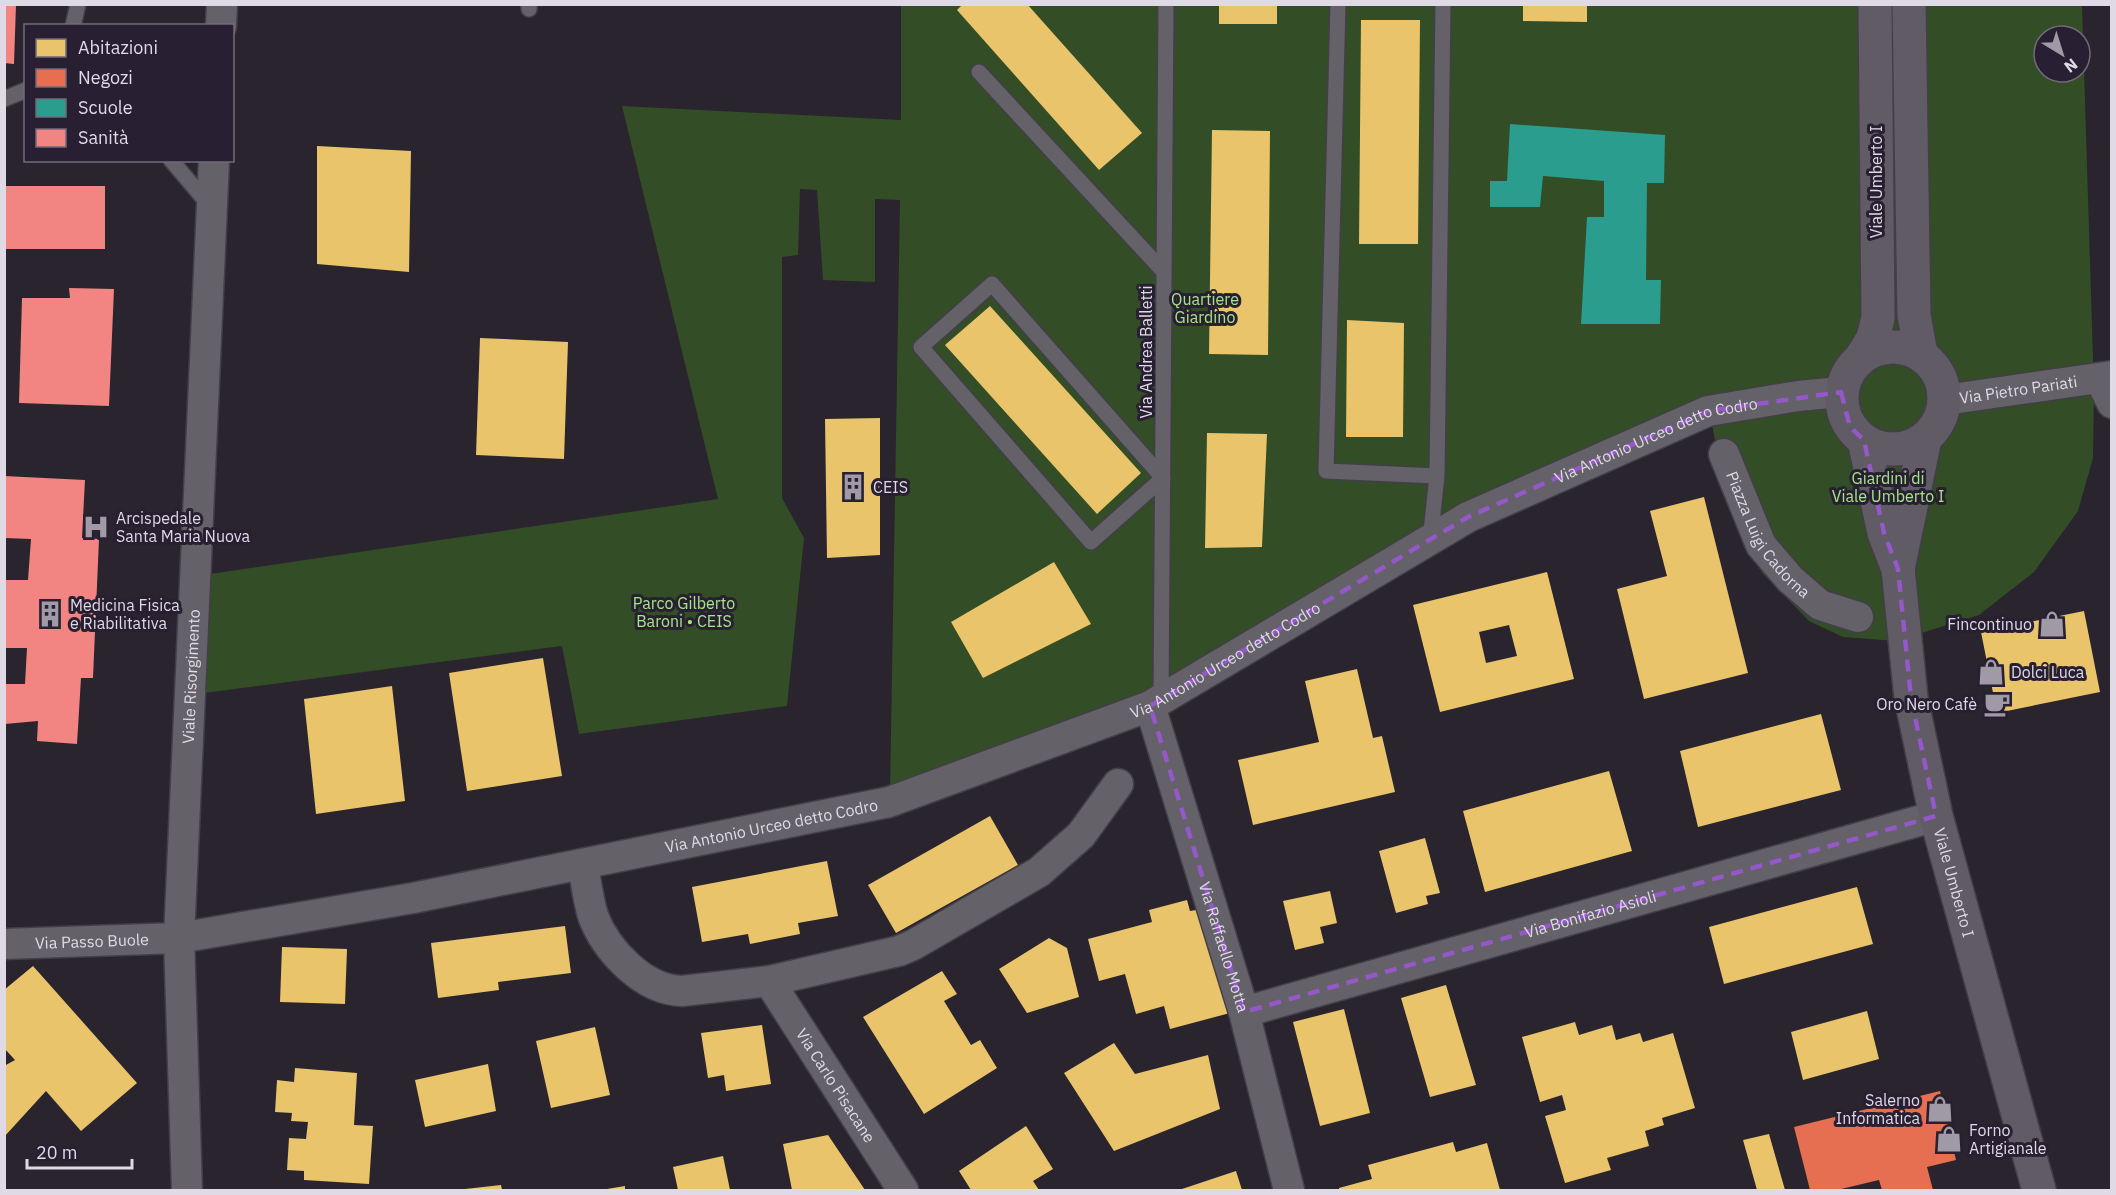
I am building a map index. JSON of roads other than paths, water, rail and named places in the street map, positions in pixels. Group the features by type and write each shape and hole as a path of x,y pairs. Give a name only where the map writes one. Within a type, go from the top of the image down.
{"main road":[{"name":"Viale Umberto I","path":"1862,356 1873,338 1878,318 1875,4"},
{"path":"1909,4 1914,315 1921,354"},
{"path":"1893,346 1909,348 1921,354 1939,374 1945,400 1938,421 1925,438 1911,446 1897,449 1882,448 1863,440 1850,427 1843,410 1842,392 1845,378 1862,356 1872,350 1893,346"},
{"name":"Viale Umberto I","path":"1898,569 1925,438"},
{"name":"Viale Umberto I","path":"1863,440 1884,533 1898,569 1911,698 1936,816 2039,1191"}],"street":[{"path":"221,24 222,4"},
{"name":"Viale Risorgimento","path":"187,1191 179,938 214,162"},
{"name":"Via Pietro Pariati","path":"1945,400 2108,386"},
{"name":"Via Antonio Urceo detto Codro","path":"179,938 413,898 890,802 1156,703 1430,542 1468,517 1708,411 1798,396 1842,392"},
{"name":"Piazza Luigi Cadorna","path":"1724,454 1761,545 1790,579 1820,605 1858,617"},
{"name":"Via Raffaello Motta","path":"1156,703 1244,1012 1289,1191"},
{"path":"584,865 590,905 601,931 632,969 655,985 669,990 682,991 770,981 899,951 929,937 1039,872 1081,835 1118,784"},
{"name":"Via Bonifazio Asioli","path":"1244,1012 1936,816"},
{"name":"Via Passo Buole","path":"4,944 179,938"},
{"name":"Via Carlo Pisacane","path":"770,981 903,1191"}],"lane":[{"path":"73,24 78,4"},
{"name":"Via Andrea Balletti","path":"1156,703 1163,478 1166,4"},
{"path":"1338,4 1326,471 1437,476"},
{"path":"1430,542 1437,476 1443,4"},
{"path":"979,72 1164,272"},
{"path":"4,99 24,93"},
{"path":"173,162 212,208"},
{"path":"992,284 1163,478 1091,542 921,347 992,284"}],"place":[{"name":"CEIS","path":"853,487"},
{"name":"Arcispedale Santa Maria Nuova","path":"96,527"},
{"name":"Medicina Fisica e Riabilitativa","path":"50,614"},
{"name":"Fincontinuo","path":"2052,624"},
{"name":"Dolci Luca","path":"1991,672"},
{"name":"Oro Nero Cafè","path":"1997,704"},
{"name":"Salerno Informatica","path":"1940,1109"},
{"name":"Forno Artigianale","path":"1949,1139"}],"park label":[{"name":"Quartiere Giardino","path":"1205,308"},
{"name":"Giardini di Viale Umberto I","path":"1888,487"},
{"name":"Parco Gilberto Baroni • CEIS","path":"684,612"}]}
